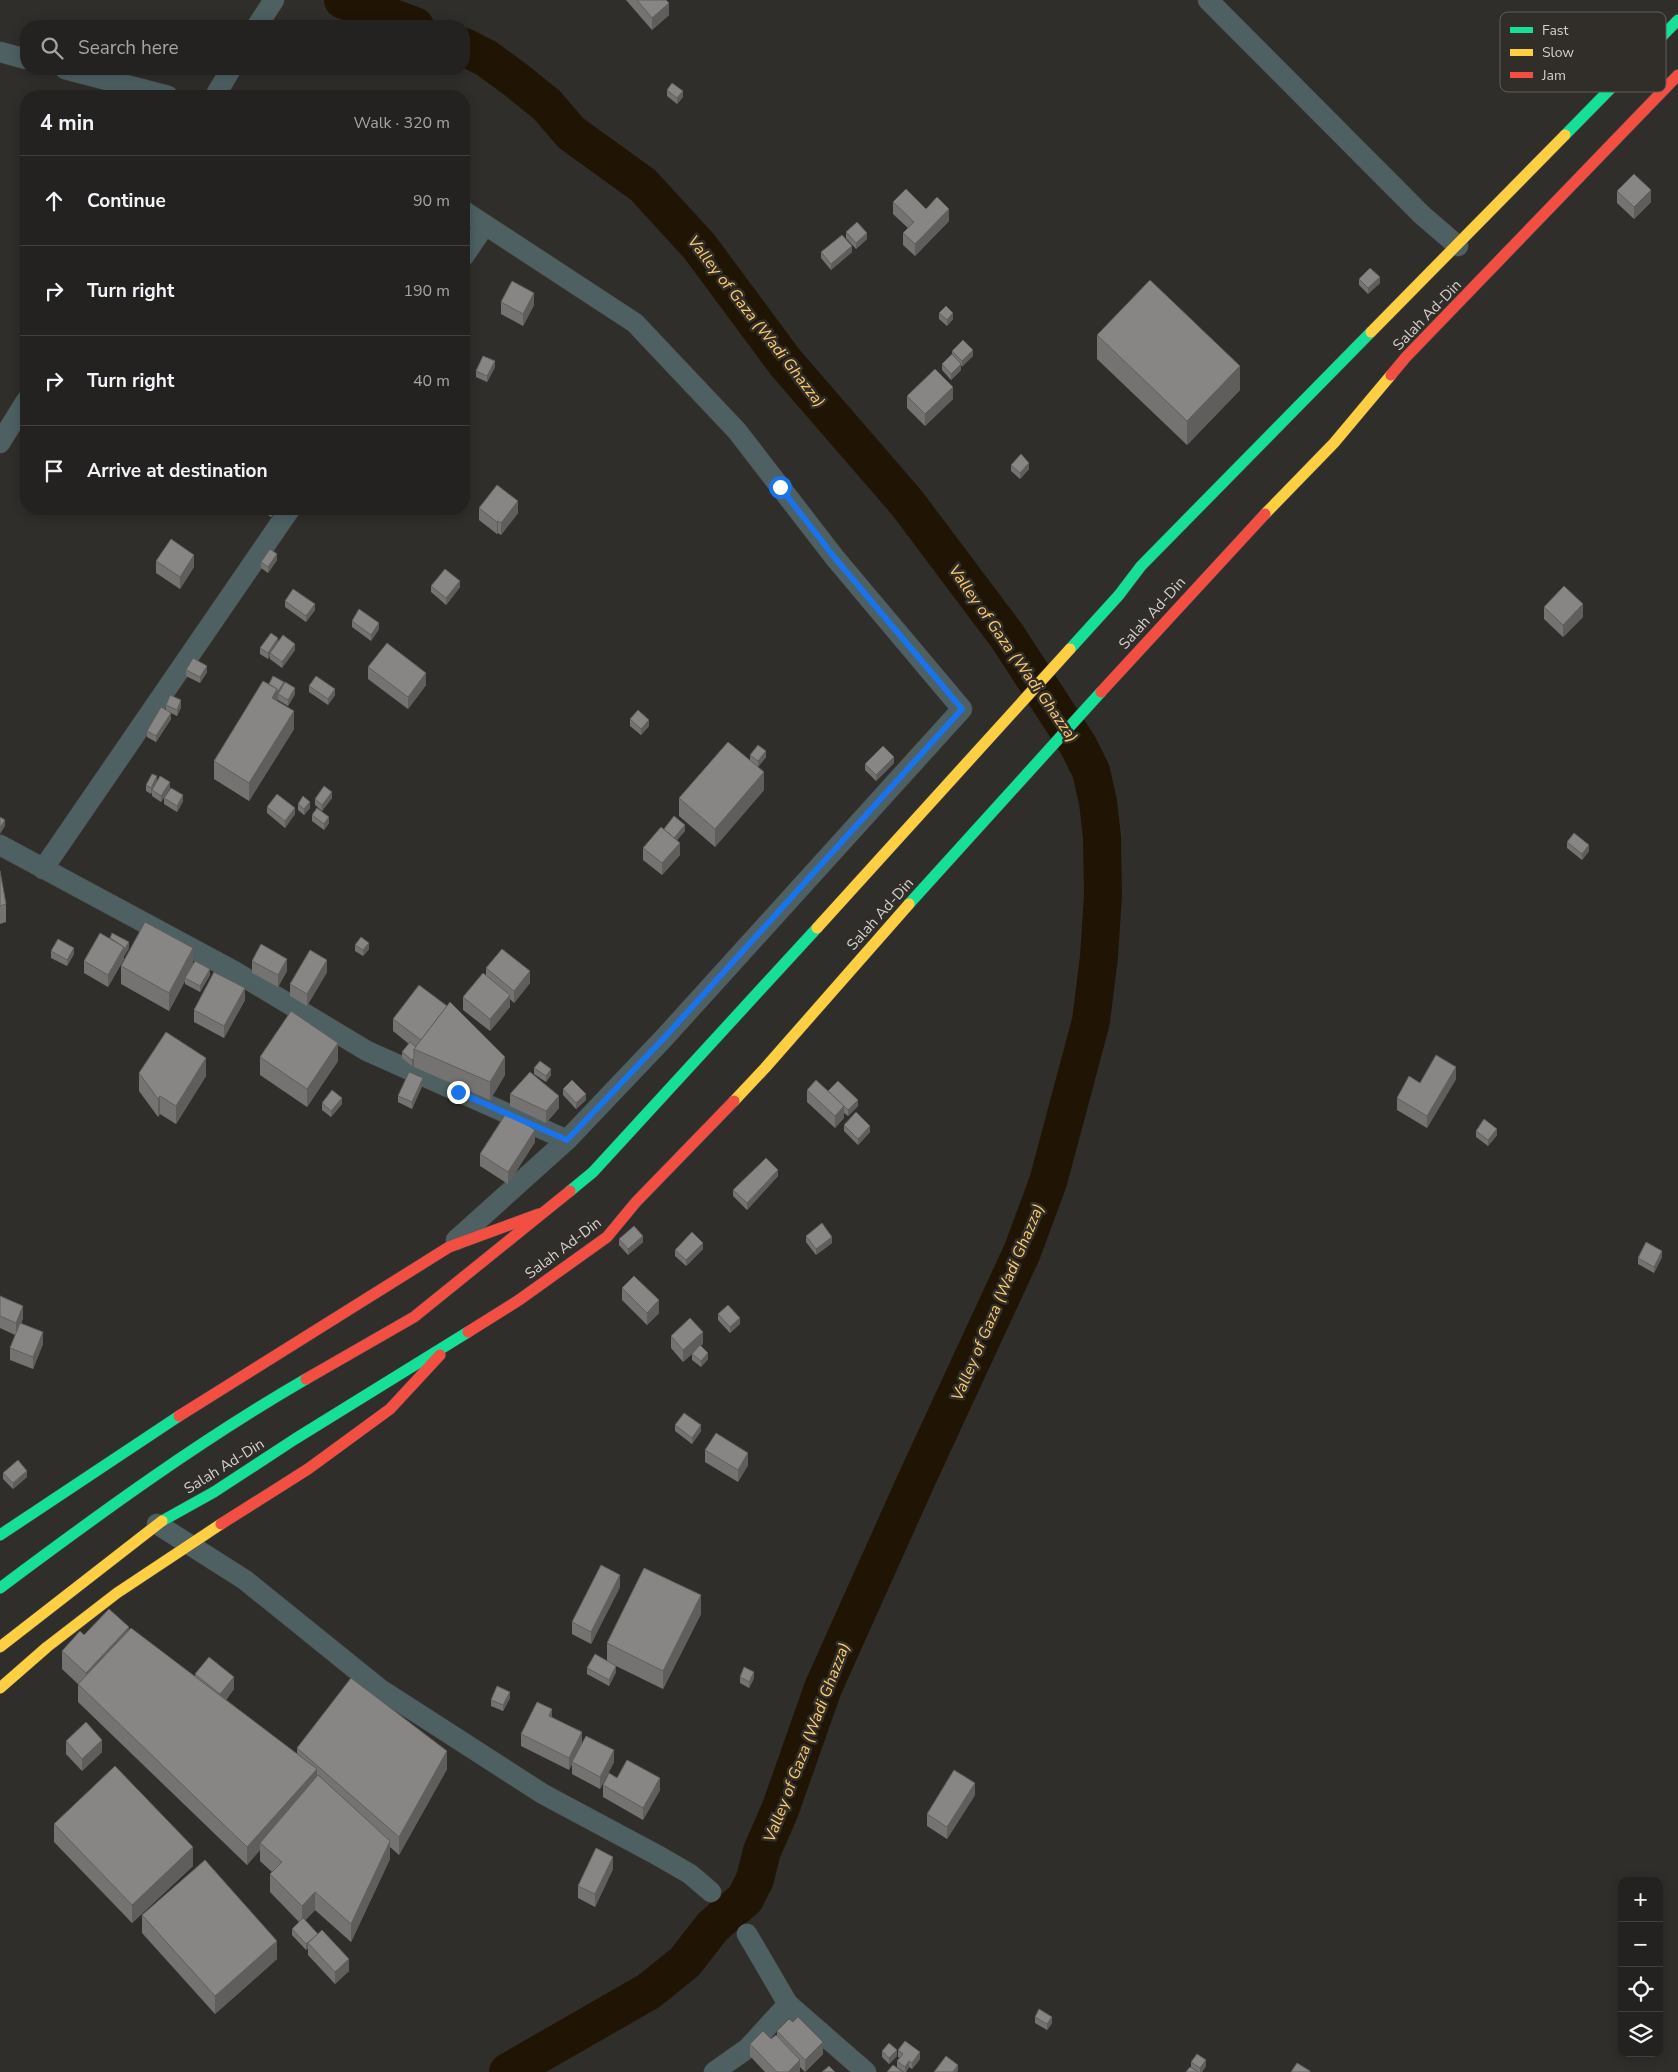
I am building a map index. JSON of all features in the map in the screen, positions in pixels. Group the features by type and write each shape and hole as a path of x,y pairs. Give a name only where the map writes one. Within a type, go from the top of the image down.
{"main road":[{"name":"Salah Ad-Din","path":"1666,32 1678,20"},
{"name":"Salah Ad-Din","path":"1666,87 1678,75"},
{"name":"Salah Ad-Din","path":"0,1588 100,1513 244,1415 414,1317 593,1172 916,819 1141,566 1608,92"},
{"name":"Salah Ad-Din","path":"0,1647 95,1570 157,1524 214,1492 295,1439 449,1345 519,1300 607,1238 636,1202 765,1068 948,860 1130,659 1230,550 1334,442 1406,357 1662,92"},
{"path":"0,1535 208,1397 449,1247 543,1213"},
{"path":"0,1688 44,1649 118,1592 308,1469 390,1410 449,1345"}],"street":[{"path":"261,20 274,0"},
{"path":"1208,0 1422,215 1458,246"},
{"path":"0,52 20,57"},
{"path":"88,75 145,90"},
{"path":"219,90 228,75"},
{"path":"449,1247 567,1140 664,1038 962,709 835,558 736,431 635,323 470,215"},
{"path":"470,247 485,225"},
{"path":"0,443 20,411"},
{"path":"43,869 286,515"},
{"path":"0,846 234,971 367,1051 567,1140"},
{"path":"157,1524 245,1580 380,1689 543,1794 690,1874 711,1892"},
{"path":"747,1934 788,2004 866,2072"},
{"path":"714,2072 748,2048 788,2004"}],"building":[{"path":"637,0 666,0 669,3 652,18"},
{"path":"672,83 683,91 677,98 667,90"},
{"path":"1634,174 1651,190 1634,207 1617,191"},
{"path":"906,189 926,209 937,197 949,209 915,244 903,233 914,222 893,202"},
{"path":"857,222 867,233 856,243 846,232"},
{"path":"842,235 852,246 831,264 821,252"},
{"path":"1370,268 1380,277 1368,288 1359,279"},
{"path":"1150,280 1240,366 1187,421 1097,335"},
{"path":"512,281 534,293 523,314 501,302"},
{"path":"946,306 953,313 947,320 939,313"},
{"path":"963,340 973,350 962,361 952,351"},
{"path":"952,354 961,364 951,374 942,364"},
{"path":"483,356 495,361 487,376 476,371"},
{"path":"935,369 953,387 925,414 907,396"},
{"path":"1021,454 1029,463 1020,473 1011,465"},
{"path":"497,485 518,501 501,523 479,508"},
{"path":"171,539 194,555 180,577 156,561"},
{"path":"270,549 277,554 268,567 261,562"},
{"path":"445,569 460,581 446,598 431,586"},
{"path":"1564,586 1583,604 1563,625 1544,607"},
{"path":"293,589 315,604 306,616 285,601"},
{"path":"359,609 379,623 371,635 352,621"},
{"path":"271,633 278,638 268,653 260,648"},
{"path":"283,635 295,644 282,662 270,653"},
{"path":"387,643 426,673 408,697 368,667"},
{"path":"193,658 207,666 200,677 186,670"},
{"path":"273,676 284,682 277,693 277,689 269,684"},
{"path":"316,676 335,689 328,699 309,686"},
{"path":"263,681 277,689 272,698 294,711 249,783 214,761"},
{"path":"285,682 295,688 288,700 278,694"},
{"path":"170,695 181,700 177,710 166,705"},
{"path":"161,707 171,713 156,736 147,731"},
{"path":"638,710 649,720 641,729 630,719"},
{"path":"728,742 764,772 715,829 679,798"},
{"path":"758,745 766,751 758,761 750,755"},
{"path":"883,746 894,757 876,775 865,764"},
{"path":"152,774 157,776 151,788 146,785"},
{"path":"160,776 170,782 161,796 152,790"},
{"path":"324,786 332,792 322,805 315,799"},
{"path":"171,788 183,795 177,806 164,798"},
{"path":"277,794 295,808 285,821 267,807"},
{"path":"303,796 310,802 304,809 298,804"},
{"path":"317,808 329,817 324,824 312,815"},
{"path":"674,816 685,825 674,838 664,829"},
{"path":"0,817 5,820 0,828"},
{"path":"661,827 680,843 662,863 643,848"},
{"path":"1574,833 1589,845 1582,854 1567,842"},
{"path":"0,871 6,904 0,906"},
{"path":"145,922 193,948 169,993 121,966"},
{"path":"100,933 124,947 108,975 84,961"},
{"path":"112,933 129,942 124,950 124,947 110,938"},
{"path":"361,937 369,943 363,950 355,945"},
{"path":"58,939 74,948 67,960 51,951"},
{"path":"261,944 287,959 278,975 252,961"},
{"path":"502,949 530,971 514,991 486,968"},
{"path":"310,950 327,960 307,994 290,984"},
{"path":"195,961 210,969 200,986 185,978"},
{"path":"214,972 245,988 224,1026 194,1010"},
{"path":"483,973 510,995 490,1019 463,997"},
{"path":"419,985 447,1006 421,1040 393,1019"},
{"path":"450,1002 505,1057 490,1082 414,1049"},
{"path":"291,1011 338,1043 307,1089 260,1057"},
{"path":"166,1032 206,1058 176,1106 160,1096 158,1099 139,1073"},
{"path":"410,1042 416,1047 412,1060 402,1052"},
{"path":"1436,1055 1456,1067 1427,1116 1397,1098 1409,1076 1420,1083"},
{"path":"540,1061 551,1069 546,1076 534,1068"},
{"path":"409,1072 423,1078 412,1102 398,1096"},
{"path":"530,1072 559,1096 546,1111 510,1094"},
{"path":"572,1080 586,1094 576,1103 563,1089"},
{"path":"816,1080 844,1106 835,1116 807,1090"},
{"path":"838,1081 858,1100 848,1110 828,1091"},
{"path":"332,1090 342,1098 331,1111 322,1103"},
{"path":"507,1112 535,1130 508,1172 480,1154"},
{"path":"856,1112 870,1126 858,1139 844,1125"},
{"path":"1484,1119 1497,1129 1488,1140 1476,1131"},
{"path":"766,1158 778,1170 747,1203 733,1190"},
{"path":"822,1223 832,1237 816,1249 806,1236"},
{"path":"634,1226 643,1236 628,1249 619,1239"},
{"path":"692,1232 703,1243 686,1260 675,1250"},
{"path":"1646,1242 1662,1251 1654,1267 1638,1258"},
{"path":"634,1276 659,1300 647,1313 622,1288"},
{"path":"0,1296 23,1306 16,1323 0,1316"},
{"path":"728,1305 740,1318 730,1327 718,1314"},
{"path":"690,1318 703,1332 683,1350 671,1336"},
{"path":"20,1323 43,1332 33,1357 10,1348"},
{"path":"700,1345 708,1353 701,1361 692,1354"},
{"path":"684,1413 701,1425 692,1438 675,1425"},
{"path":"716,1433 748,1453 738,1470 705,1450"},
{"path":"18,1460 27,1471 13,1483 3,1473"},
{"path":"601,1565 620,1575 591,1632 572,1622"},
{"path":"644,1568 701,1595 663,1671 607,1643"},
{"path":"109,1609 129,1627 86,1673 62,1651 80,1631 84,1635"},
{"path":"131,1628 317,1769 247,1847 78,1684"},
{"path":"595,1654 616,1666 609,1680 587,1668"},
{"path":"209,1657 234,1677 220,1694 195,1674"},
{"path":"744,1667 754,1672 749,1682 740,1677"},
{"path":"351,1678 447,1751 399,1837 297,1748"},
{"path":"497,1686 510,1692 503,1705 491,1700"},
{"path":"537,1702 552,1709 549,1716 582,1732 569,1758 521,1734"},
{"path":"86,1722 102,1740 82,1759 66,1741"},
{"path":"586,1736 614,1750 600,1777 572,1762"},
{"path":"627,1760 660,1778 643,1808 603,1785 609,1773 617,1778"},
{"path":"115,1766 193,1847 132,1905 54,1824"},
{"path":"954,1770 975,1783 947,1827 927,1814"},
{"path":"318,1775 390,1841 351,1924 315,1892 302,1906 270,1874 282,1862 260,1843"},
{"path":"596,1848 613,1857 595,1894 578,1886"},
{"path":"205,1860 277,1941 215,1996 142,1915"},
{"path":"303,1918 318,1934 306,1944 292,1929"},
{"path":"322,1930 349,1959 335,1972 308,1943"},
{"path":"1039,2009 1052,2017 1047,2024 1035,2017"},
{"path":"798,2017 823,2042 805,2060 777,2031 789,2019 793,2022"},
{"path":"763,2031 771,2039 776,2035 800,2060 788,2072 777,2072 750,2044"},
{"path":"905,2041 920,2052 912,2063 909,2061 905,2067 897,2061 903,2054 898,2050"},
{"path":"889,2043 897,2050 889,2058 882,2051"},
{"path":"1197,2054 1206,2060 1200,2068 1191,2062"},
{"path":"946,2056 958,2065 953,2072 934,2072"},
{"path":"1297,2063 1310,2071 1310,2072 1291,2072"},
{"path":"893,2065 903,2072 887,2072"},
{"path":"829,2066 835,2072 822,2072"},
{"path":"1190,2067 1198,2072 1186,2072"}],"waterway":[{"name":"Valley of Gaza (Wadi Ghazza)","path":"343,0 398,20"},
{"name":"Valley of Gaza (Wadi Ghazza)","path":"470,50 486,58 516,80 547,105 571,133 643,185 699,246 785,362 907,503 1007,636 1078,745 1091,771 1098,802 1102,837 1103,895 1099,957 1091,1021 1048,1182 1022,1252 823,1688 780,1810 762,1851 755,1879 745,1899 713,1926 685,1962 649,1991 508,2072"}],"traffic: fast":[{"path":"1666,32 1678,20"},
{"path":"1565,135 1607,92"},
{"path":"1070,649 1119,595 1141,566 1371,332"},
{"path":"909,904 1101,692"},
{"path":"570,1191 593,1172 817,928"},
{"path":"162,1521 214,1492 295,1439 468,1332"},
{"path":"0,1588 188,1453 306,1379"},
{"path":"0,1535 179,1416"}],"traffic: slow":[{"path":"1371,332 1565,135"},
{"path":"1265,514 1334,443 1391,375"},
{"path":"817,928 1070,649"},
{"path":"734,1101 909,904"},
{"path":"0,1647 162,1521"},
{"path":"0,1688 47,1647 117,1593 221,1524"}],"traffic: jam":[{"path":"1666,87 1678,75"},
{"path":"1391,375 1406,357 1662,92"},
{"path":"1101,692 1265,514"},
{"path":"468,1332 519,1300 607,1237 636,1202 734,1101"},
{"path":"306,1379 414,1317 570,1191"},
{"path":"179,1416 449,1247 539,1214"},
{"path":"221,1524 308,1469 390,1409 440,1355"}],"route":[{"path":"458,1092 567,1140 581,1123 664,1038 962,709 835,558 780,487"}]}
